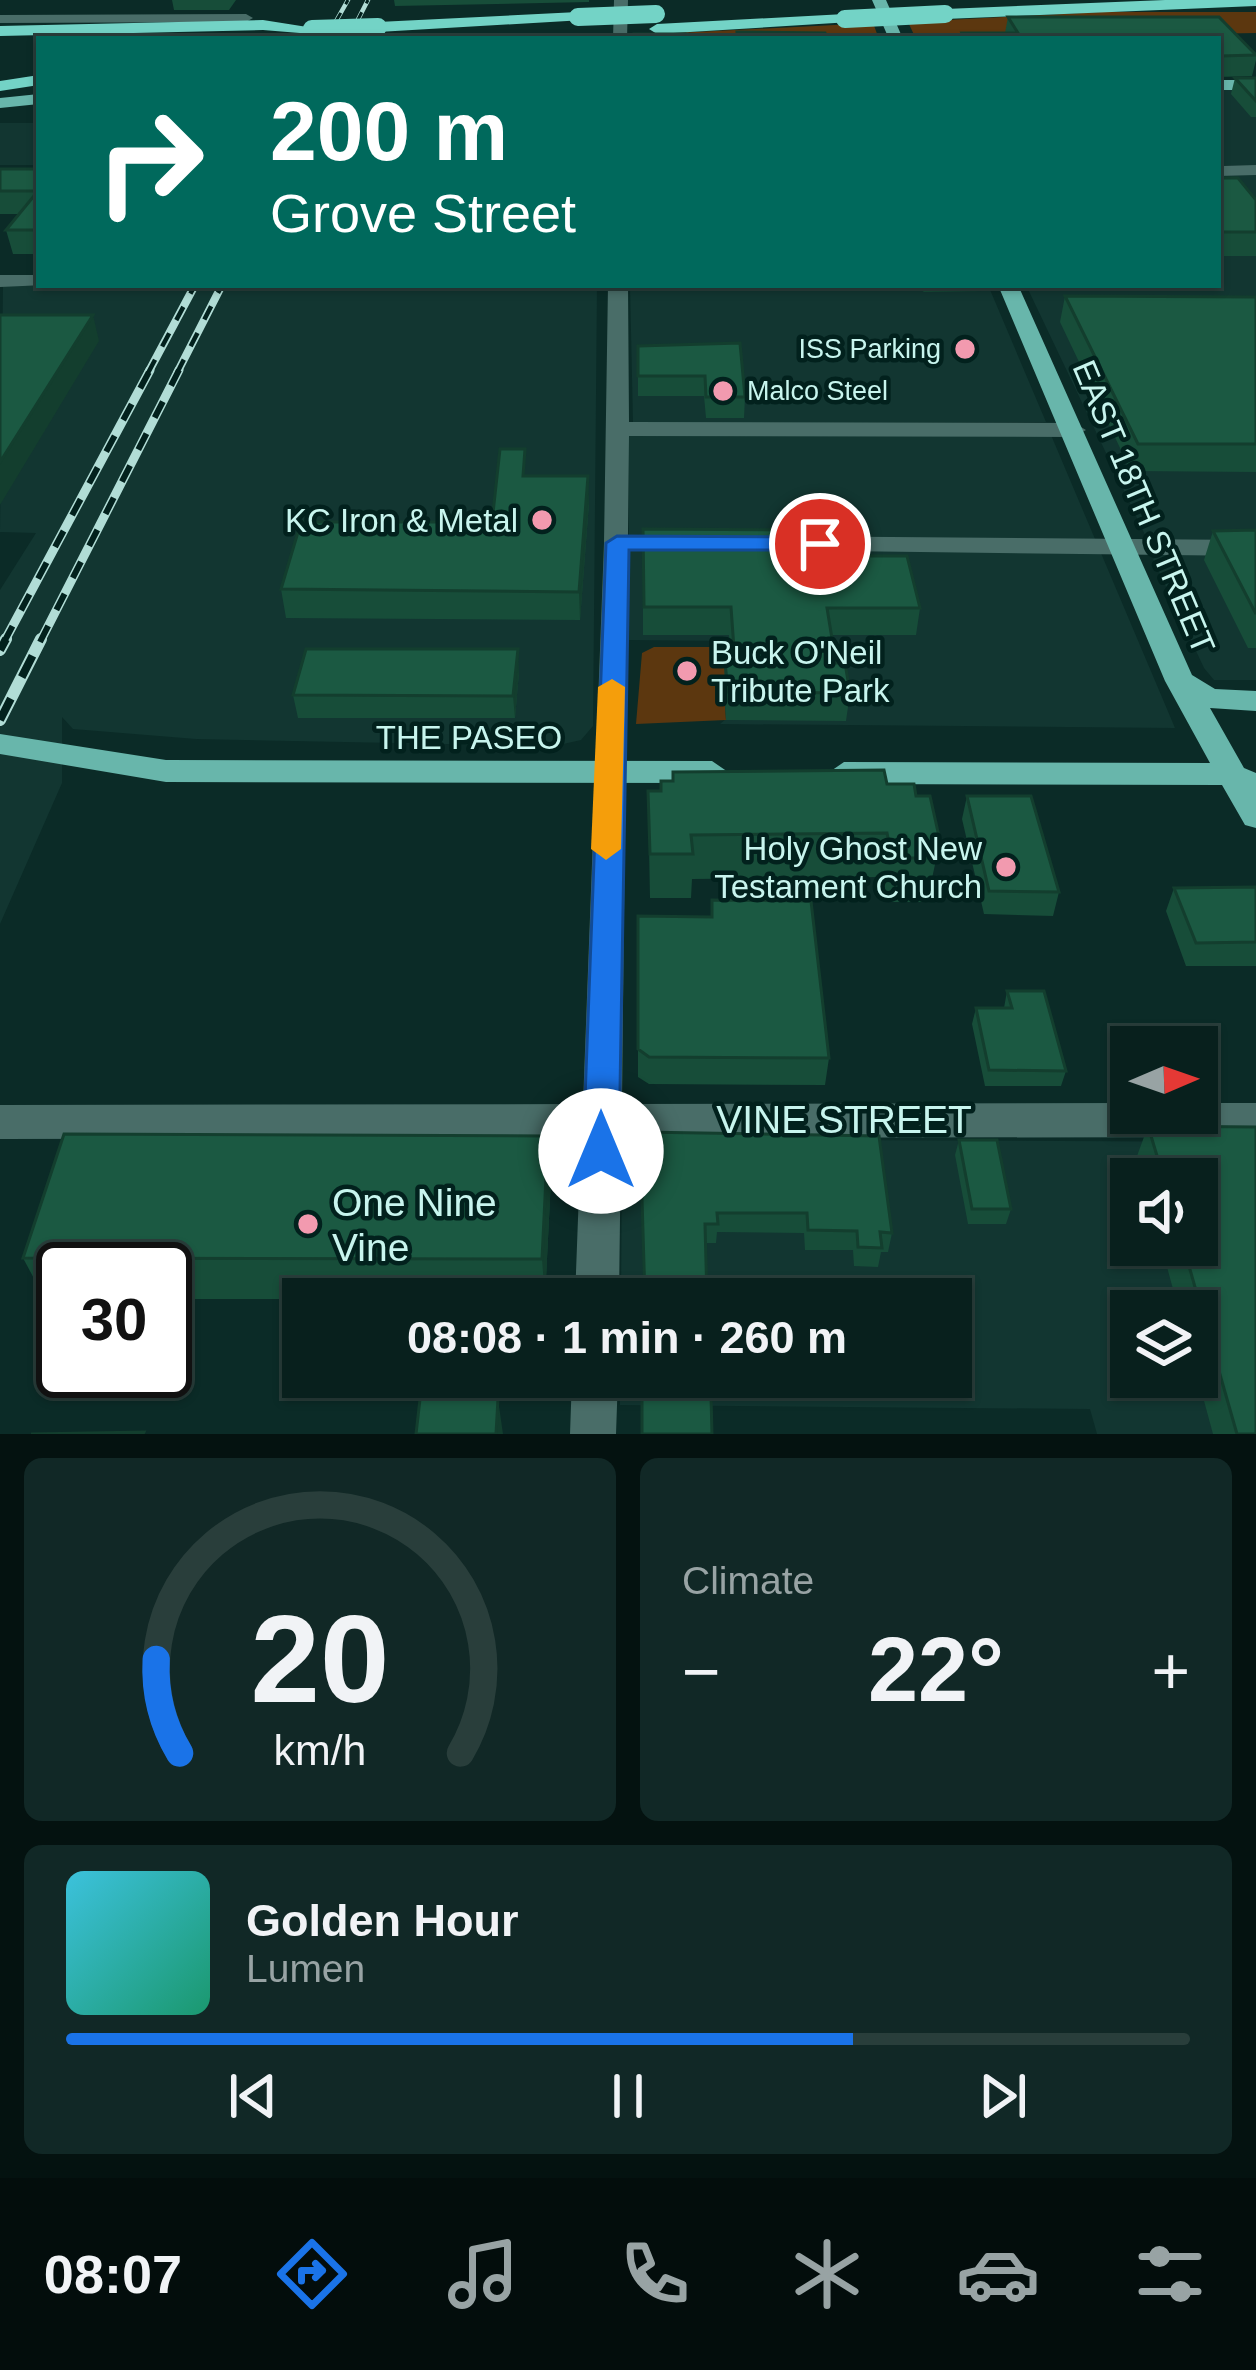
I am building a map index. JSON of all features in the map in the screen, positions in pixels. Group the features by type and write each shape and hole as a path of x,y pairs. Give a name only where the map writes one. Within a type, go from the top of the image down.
{"highway":[{"path":"657,21 923,0"},
{"path":"201,36 378,26 845,19 1133,4 1256,5"},
{"path":"0,31 263,25 312,29"},
{"path":"483,36 580,25"},
{"path":"0,50 36,46"},
{"path":"0,64 36,60"},
{"path":"0,86 36,80"}],"main road":[{"path":"879,0 895,36"},
{"path":"1221,85 1256,85"},
{"path":"0,103 36,99"},
{"name":"EAST 18TH STREET","path":"1009,288 1180,681 1247,773 1256,818"},
{"path":"1180,681 1209,698 1256,701"},
{"name":"THE PASEO","path":"0,743 166,771 248,775 751,772"},
{"path":"818,773 1247,773"}],"street":[{"path":"90,19 108,0"},
{"path":"620,36 621,0"},
{"path":"0,19 246,18"},
{"path":"1221,170 1256,170"},
{"path":"0,281 36,281"},
{"path":"597,1278 608,772 631,543 617,429 618,288"},
{"path":"617,429 1074,430"},
{"path":"739,544 1256,548"},
{"name":"VINE STREET","path":"0,1122 1256,1120"},
{"path":"593,1434 594,1398"}],"shaded area":[{"path":"1102,12 1256,12 1256,33 915,36 908,22"},
{"path":"873,23 878,36 649,36"},
{"path":"1221,88 1256,88 1256,165 1221,165"},
{"path":"0,123 36,123 36,165 0,165"},
{"path":"1221,175 1256,175 1256,540 1147,539 1027,288 1221,288"},
{"path":"3,286 597,288 593,726 581,740 554,746 196,739 73,729 62,717 62,783 0,924 0,590 36,533 0,532"},
{"path":"630,288 989,288 1046,422 633,423"},
{"path":"629,434 1051,435 1175,728 720,724 726,719 724,690 733,690 729,641 629,640"},
{"path":"1162,555 1256,555 1256,680 1214,680 1204,668 1153,559"},
{"name":"Buck O'Neil Tribute Park","path":"654,647 730,647 733,690 724,691 726,720 636,724 642,653"},
{"path":"630,1139 1256,1142 1256,1434 1097,1434 1090,1409 620,1405 620,1398 972,1398 972,1278 621,1278 622,1150"}],"building":[{"path":"1008,17 1219,17 1256,55 1221,56 1221,36 962,33 1018,33"},
{"path":"737,32 826,36 738,36"},
{"path":"634,34 685,34 685,36"},
{"path":"1235,78 1256,78 1256,101"},
{"path":"0,169 36,169 36,191 0,191"},
{"path":"1221,178 1238,178 1256,200 1256,232 1221,232"},
{"path":"36,193 36,230 6,230"},
{"path":"1065,296 1256,297 1256,444 1138,444"},
{"path":"0,315 93,315 0,462"},
{"path":"740,343 745,397 706,397 705,376 638,376 638,346"},
{"path":"500,449 525,449 523,476 588,476 579,592 281,589 301,522 492,522"},
{"path":"643,529 801,530 805,556 907,556 920,608 827,608 836,663 845,663 850,693 728,692 725,662 735,663 731,607 644,607"},
{"path":"1256,530 1256,614 1213,531"},
{"path":"306,649 518,649 513,696 293,695"},
{"path":"884,770 887,784 914,784 916,796 930,796 940,841 932,841 936,858 892,858 887,833 691,835 693,854 650,854 648,791 661,791 661,781 673,781 673,772"},
{"name":"Holy Ghost New Testament Church","path":"967,796 1031,796 1059,892 989,891"},
{"path":"1256,887 1256,942 1196,943 1174,888"},
{"path":"712,900 811,901 829,1058 649,1057 638,1049 638,916 712,917"},
{"path":"1007,991 1044,991 1066,1071 989,1070 976,1008 1012,1008"},
{"path":"1218,1127 1256,1127 1256,1434 1237,1434 1218,1368 1218,1290 1196,1290 1189,1266 1218,1266 1218,1158 1158,1158 1150,1134 1218,1134"},
{"path":"640,1132 879,1136 892,1233 880,1232 882,1248 858,1247 857,1231 808,1230 807,1213 717,1213 718,1224 705,1224 706,1278 644,1278"},
{"name":"One Nine Vine","path":"64,1134 548,1136 542,1259 192,1258 192,1242 36,1242 36,1258 23,1258"},
{"path":"959,1140 997,1140 1011,1209 972,1209"},
{"path":"642,1398 711,1398 712,1434 642,1434"},
{"path":"420,1399 498,1399 496,1434 416,1434"},
{"path":"144,1432 143,1434 31,1434"}],"railway":[{"path":"328,36 348,0"},
{"path":"350,36 368,0"},
{"path":"148,373 193,288"},
{"path":"177,373 220,288"},
{"path":"4,642 150,370"},
{"path":"40,642 179,370"},
{"path":"0,650 6,639"},
{"path":"0,720 41,639"}],"slow traffic":[{"path":"606,849 612,687"}],"place":[{"name":"ISS Parking","path":"965,349"},
{"name":"Malco Steel","path":"723,391"},
{"name":"KC Iron & Metal","path":"542,520"},
{"name":"Buck O'Neil Tribute Park","path":"687,671"},
{"name":"Holy Ghost New Testament Church","path":"1006,867"},
{"name":"One Nine Vine","path":"308,1224"}],"route":[{"path":"601,1151 603,938 617,543 820,544"}]}
